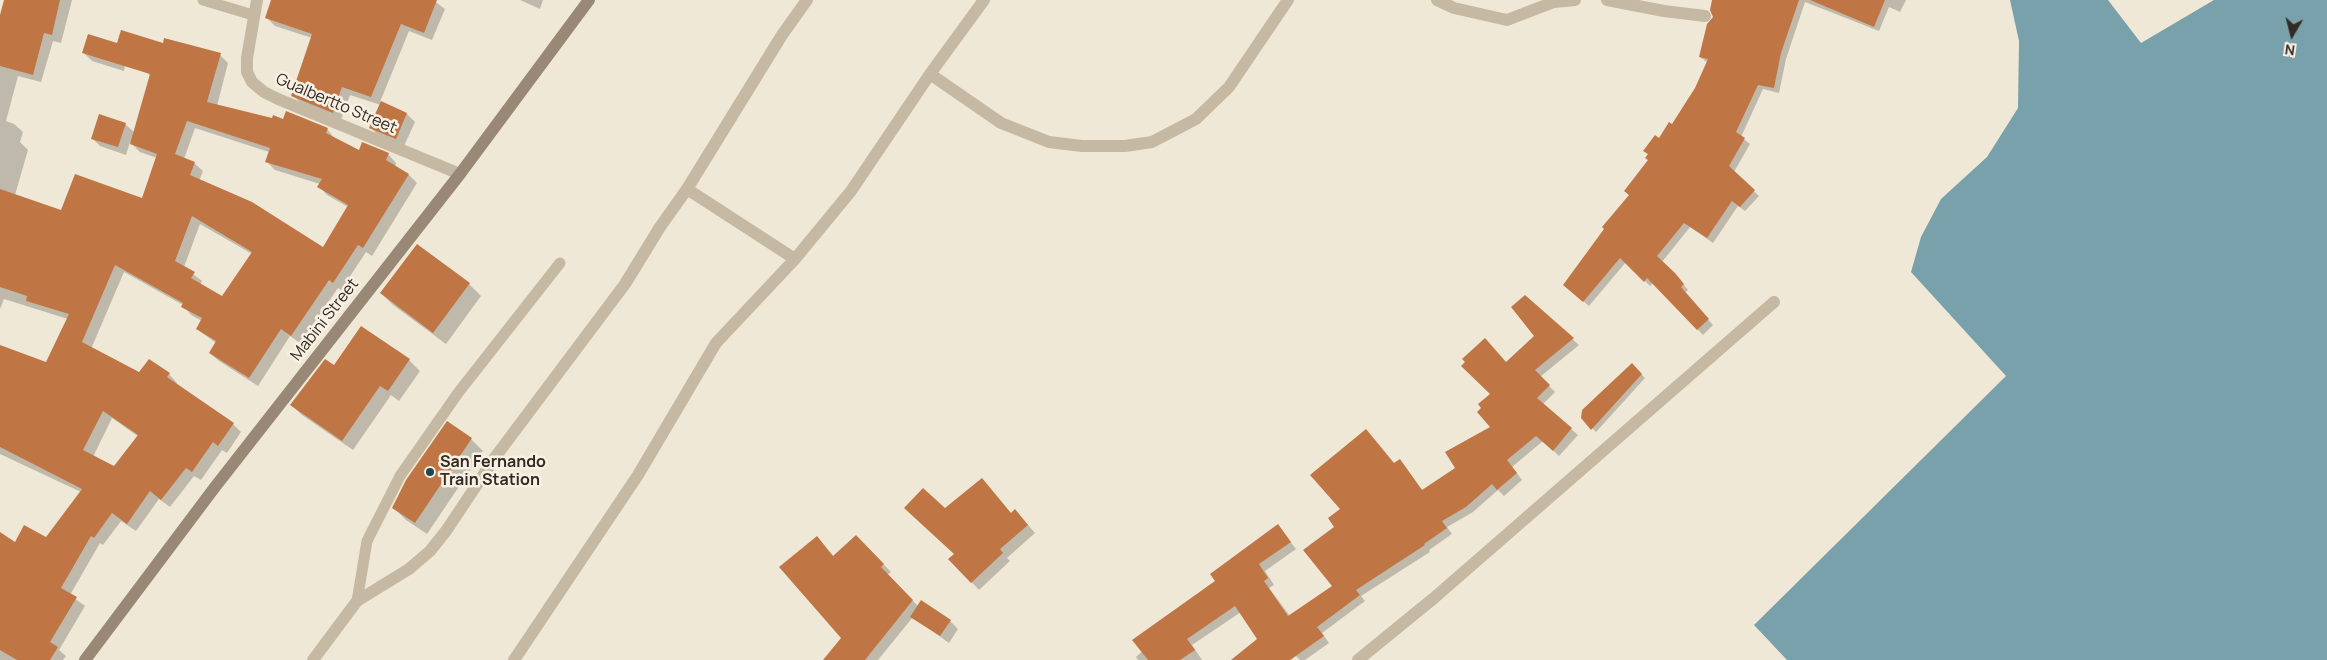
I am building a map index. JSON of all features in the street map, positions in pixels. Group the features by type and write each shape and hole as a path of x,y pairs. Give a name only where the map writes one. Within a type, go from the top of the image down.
{"main road":[{"name":"Mabini Street","path":"85,660 215,487 460,174 589,0"}],"street":[{"name":"Gualbertto Street","path":"257,0 253,15 247,72 252,82 264,92 460,174"},
{"path":"313,660 357,602 409,569 430,551 446,531 496,456 625,284 660,227 687,190 782,35 807,0"},
{"path":"514,660 638,475 716,343 795,259 851,191 930,74 984,0"},
{"path":"930,74 1001,123 1049,142 1082,146 1117,146 1152,142 1196,119 1229,87 1288,0"},
{"path":"1438,0 1454,8 1506,20 1554,2 1575,0"},
{"path":"1607,0 1664,12 1705,16"},
{"path":"687,190 795,259"},
{"path":"1358,660 1434,598 1774,302"}],"lane":[{"path":"203,0 253,15"},
{"path":"357,602 367,541 400,476 458,393 560,263"}],"water":[{"path":"2010,0 2108,0 2141,43 2214,0 2327,0 2327,660 1787,660 1754,625 2006,376 1911,272 1921,237 1941,199 1987,157 2018,108 2019,41"}],"building":[{"path":"4,0 60,0 52,35 44,33 33,75 0,66 0,15"},
{"path":"271,0 437,0 424,33 401,24 371,97 342,87 333,113 291,96 312,34 265,18"},
{"path":"1712,0 1799,0 1781,53 1774,88 1758,85 1736,132 1745,138 1729,166 1755,190 1740,207 1732,201 1707,238 1684,223 1657,256 1675,273 1684,284 1681,287 1709,319 1697,330 1647,278 1644,282 1620,258 1583,302 1563,285 1604,229 1602,227 1629,195 1624,191 1648,160 1645,158 1648,154 1643,151 1655,135 1659,138 1669,122 1672,124 1695,88 1708,59 1699,57 1707,24 1713,17 1710,10"},
{"path":"1810,0 1885,0 1874,27"},
{"path":"121,30 163,43 164,38 221,53 207,102 272,118 273,115 283,119 286,111 328,128 326,133 359,150 362,142 389,153 386,160 409,174 363,248 358,245 333,283 329,280 291,336 281,329 249,378 209,353 216,341 196,329 202,318 181,307 183,303 115,265 82,342 139,372 149,359 170,373 167,377 234,423 218,446 213,442 192,472 186,468 161,500 150,491 127,524 112,513 94,538 91,536 61,588 77,597 50,642 58,647 50,660 17,660 0,650 0,532 15,542 24,525 46,537 82,489 0,447 0,345 46,362 69,314 26,301 27,296 0,287 0,189 61,210 75,174 142,198 157,154 130,144 150,74 82,53 88,34 117,43","holes":["187,121 270,148 265,162 322,179 317,187 348,205 323,247 252,202 190,175 195,162 175,154","192,216 252,252 222,296 191,278 195,272 175,261","103,411 138,435 114,466 83,450"]},
{"path":"381,101 407,113 396,139 369,128"},
{"path":"99,114 126,123 118,147 91,139"},
{"path":"417,244 470,283 433,333 380,293"},
{"path":"1525,295 1574,338 1535,370 1550,385 1537,398 1572,428 1553,451 1536,436 1507,460 1517,473 1497,490 1492,484 1466,507 1442,521 1447,528 1425,545 1356,590 1360,595 1317,627 1324,636 1290,660 1231,660 1257,639 1235,606 1187,639 1195,650 1180,660 1148,660 1132,640 1215,581 1210,574 1278,524 1291,542 1259,564 1268,578 1264,581 1288,616 1332,586 1303,550 1334,527 1328,518 1340,509 1310,475 1366,429 1394,463 1400,459 1422,490 1455,468 1445,452 1490,427 1477,412 1481,408 1478,404 1490,394 1461,366 1465,362 1462,359 1485,338 1506,362 1534,336 1511,307"},
{"path":"361,326 410,359 388,391 380,386 342,441 290,405 325,359 334,365"},
{"path":"1632,363 1642,374 1591,430 1581,418 1582,410"},
{"name":"San Fernando Train Station","path":"447,421 472,438 415,523 392,508 406,480"},
{"path":"982,478 1011,513 1015,509 1028,525 1000,549 1003,553 971,583 948,559 954,554 904,508 923,488 945,508"},
{"path":"856,535 884,564 881,567 913,600 865,660 823,660 841,638 779,567 817,536 833,556"},
{"path":"921,600 951,620 940,636 910,617"}],"place":[{"name":"San Fernando Train Station","path":"430,472"}]}
